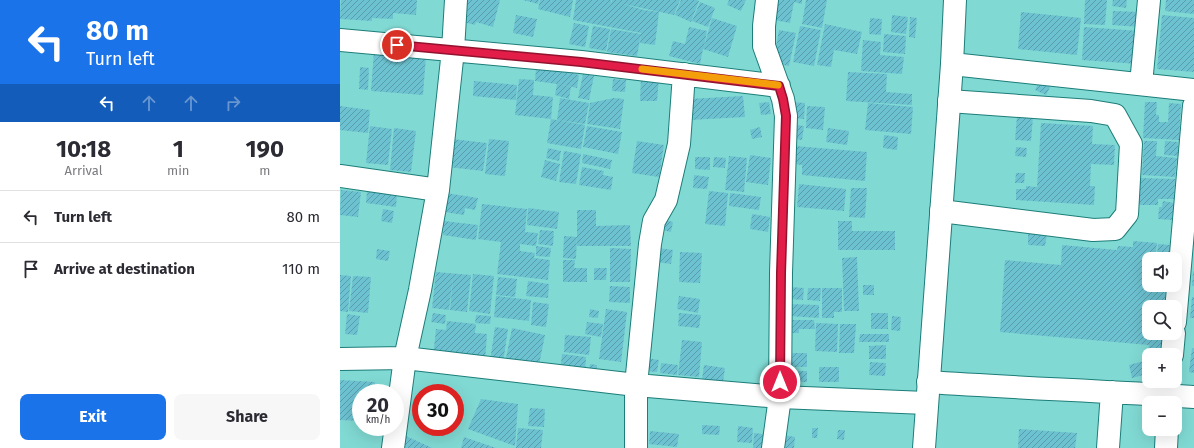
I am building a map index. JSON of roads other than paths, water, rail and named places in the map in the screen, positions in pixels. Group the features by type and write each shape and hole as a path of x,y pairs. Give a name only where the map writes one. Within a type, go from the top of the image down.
{"street":[{"path":"393,448 405,358 420,290 438,190 454,50 456,0"},
{"path":"767,0 764,26 764,46 779,86 786,116 781,273 780,397 773,448"},
{"path":"924,448 950,101 955,0"},
{"path":"1141,84 1149,0"},
{"path":"340,40 581,62 779,86"},
{"path":"952,64 1194,90"},
{"path":"636,448 636,386 651,237 654,221 666,200 679,144 684,74"},
{"path":"941,211 1093,230 1115,229 1127,214 1131,144 1115,115 1091,111 950,101"},
{"path":"1177,300 1194,106"},
{"path":"340,176 438,190"},
{"path":"340,359 405,358 636,386 780,397 1012,388 1169,393 1194,397"},
{"path":"1108,448 1112,392"},
{"path":"1166,448 1167,436"}]}
